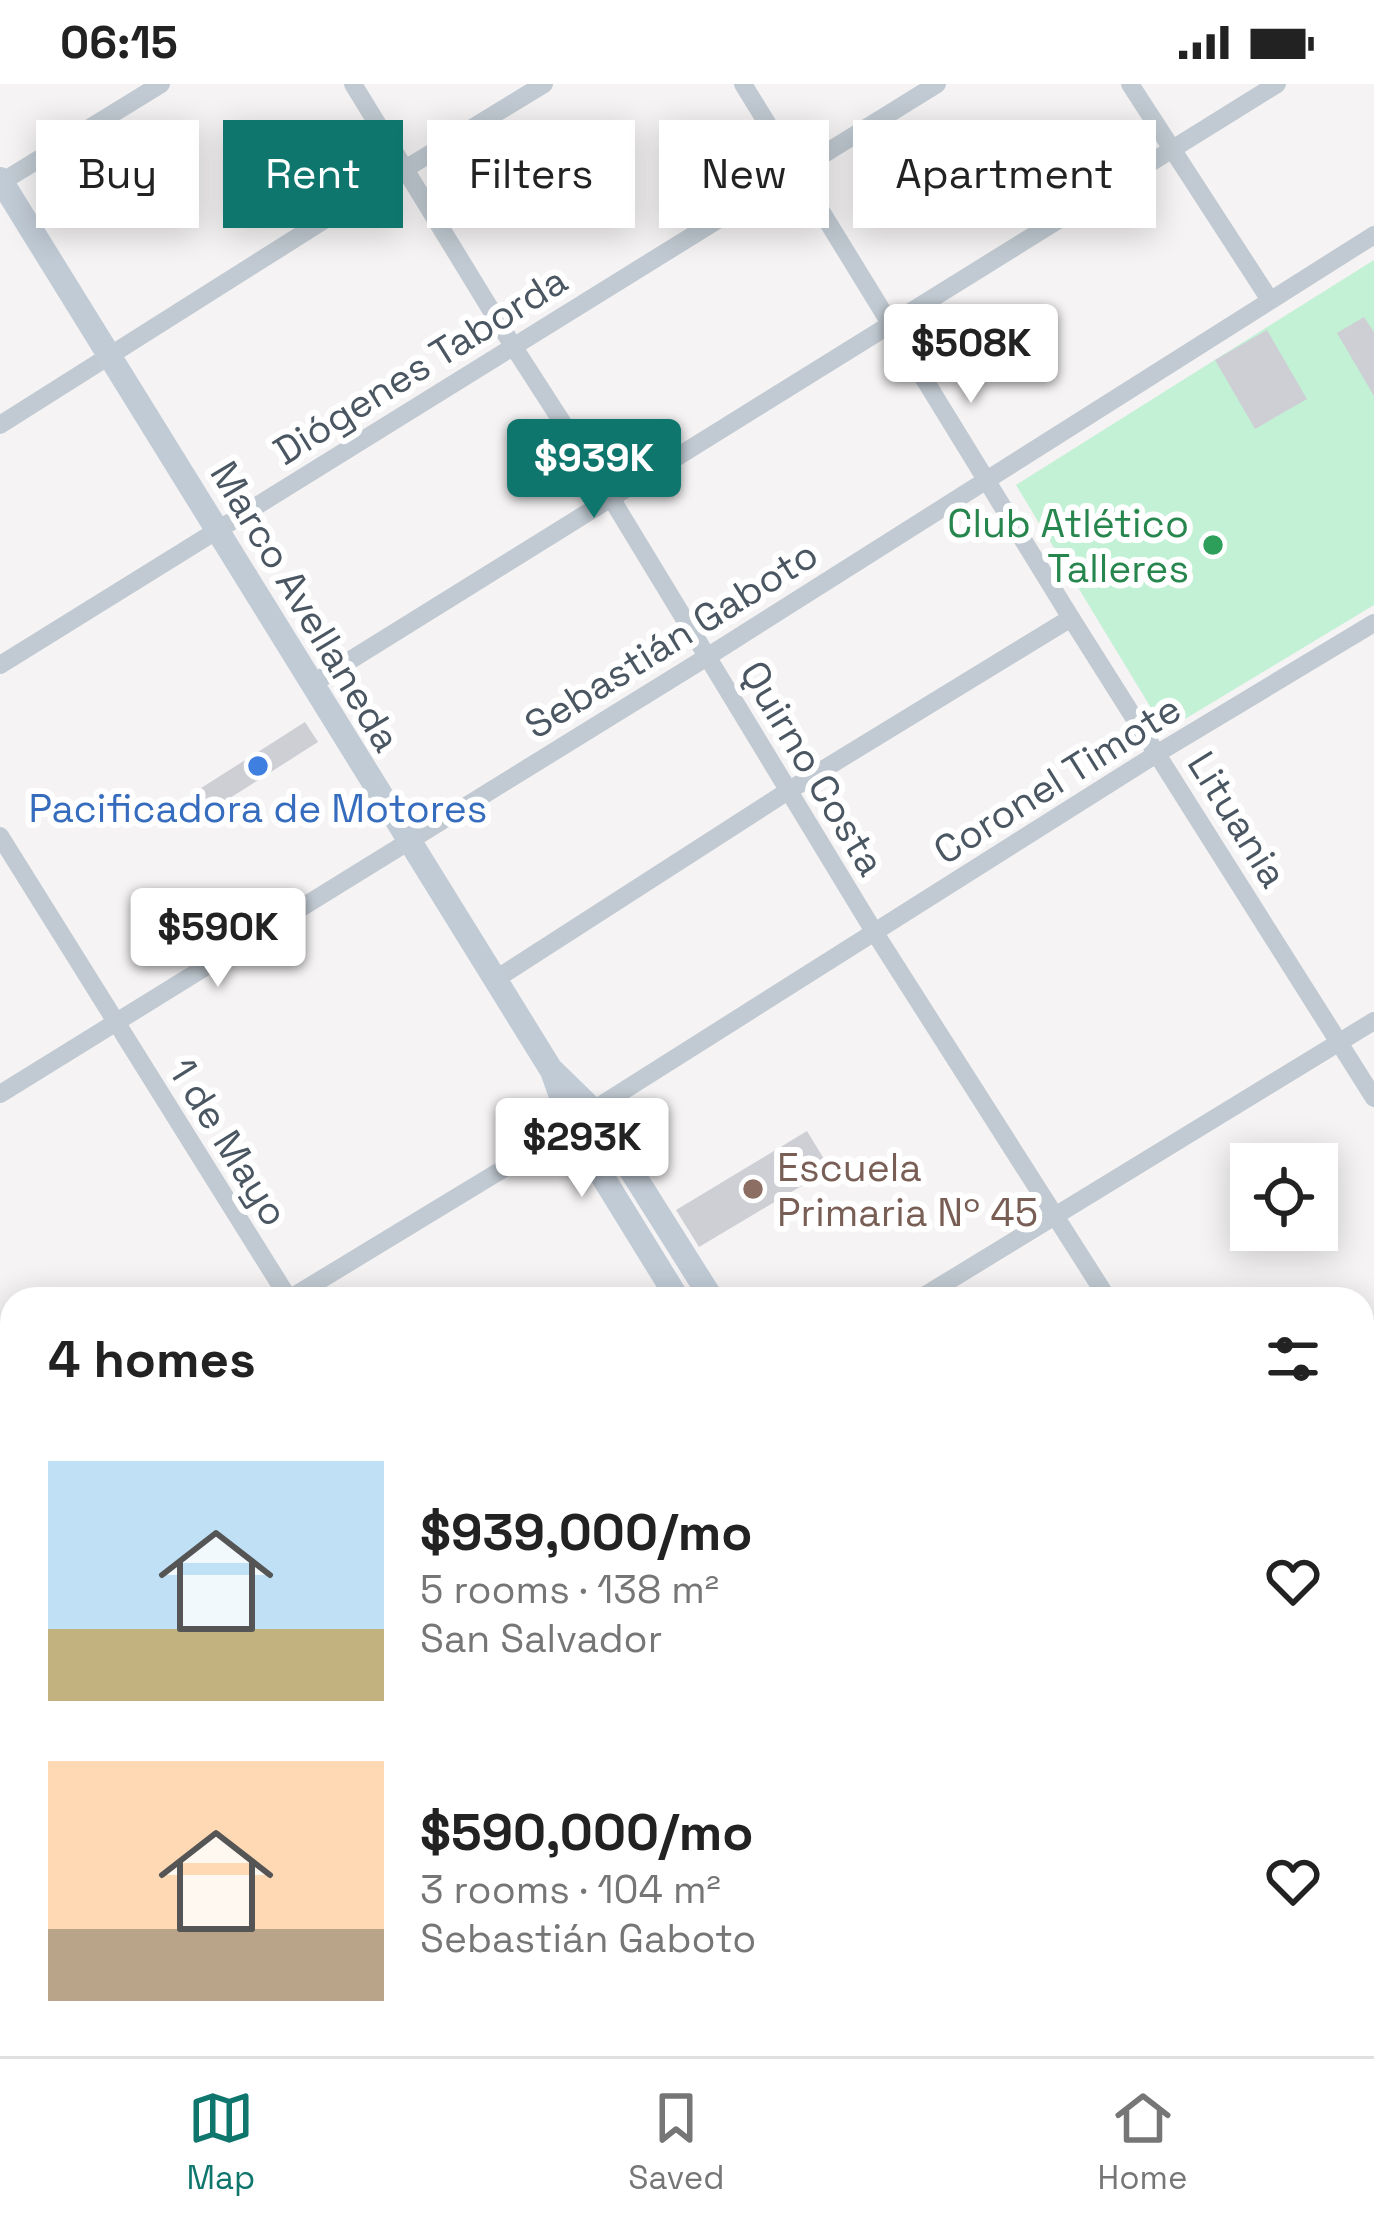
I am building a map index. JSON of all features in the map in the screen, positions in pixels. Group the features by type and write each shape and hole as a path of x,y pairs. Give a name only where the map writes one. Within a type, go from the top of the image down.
{"street":[{"path":"1,181 161,84"},
{"name":"Quirno Costa","path":"353,84 874,933 1101,1287"},
{"path":"0,424 544,84"},
{"name":"Lituania","path":"742,84 765,120"},
{"name":"Diógenes Taborda","path":"829,150 937,84"},
{"path":"1130,84 1270,300"},
{"path":"312,684 1276,84"},
{"name":"Marco Avellaneda","path":"1,181 552,1071 572,1127 671,1287"},
{"name":"Lituania","path":"829,224 1374,1099"},
{"name":"Diógenes Taborda","path":"0,665 703,228"},
{"name":"Sebastián Gaboto","path":"0,1094 706,657 1374,235"},
{"path":"496,979 788,791 1071,619"},
{"name":"Coronel Timote","path":"309,1287 1374,623"},
{"name":"1 de Mayo","path":"0,836 281,1287"},
{"path":"940,1287 1374,1021"},
{"name":"Marco Avellaneda","path":"552,1071 593,1110 704,1287"}],"green space":[{"name":"Club Atlético Talleres","path":"1374,260 1374,605 1165,731 1016,485"}],"building":[{"path":"1364,317 1374,332 1374,396 1337,333"},
{"path":"1267,330 1307,399 1255,429 1215,360"},
{"name":"Pacificadora de Motores","path":"305,722 318,742 211,810 198,790"},
{"name":"Escuela Primaria Nº 45","path":"807,1131 830,1169 699,1247 676,1210"}],"place":[{"name":"Club Atlético Talleres","path":"1213,545"},
{"name":"Pacificadora de Motores","path":"258,766"},
{"name":"Escuela Primaria Nº 45","path":"753,1189"}]}
